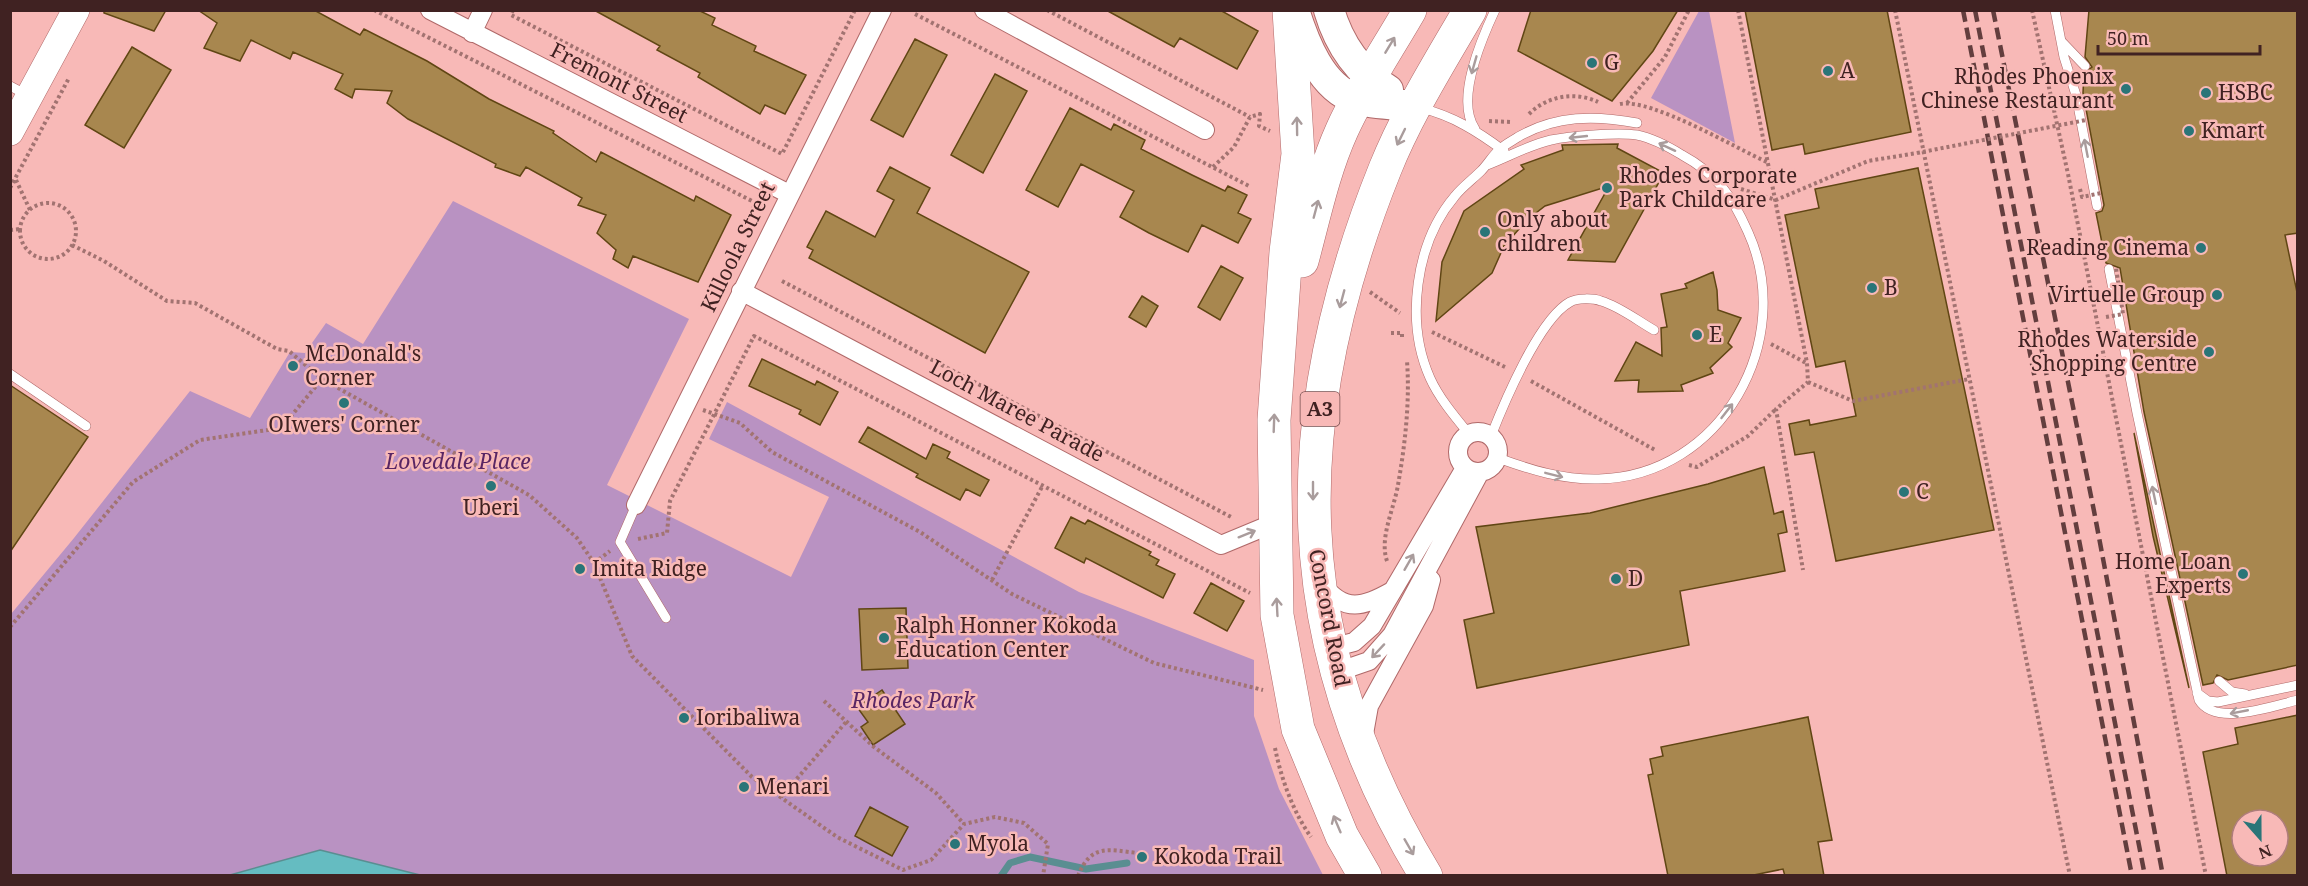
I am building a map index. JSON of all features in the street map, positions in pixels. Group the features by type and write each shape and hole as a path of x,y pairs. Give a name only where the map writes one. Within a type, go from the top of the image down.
{"highway":[{"path":"1279,347 1298,154 1289,10"},
{"name":"A3","path":"1279,347 1324,180 1362,89 1410,10"},
{"name":"A3","path":"1416,106 1470,10"},
{"name":"Concord Road","path":"1416,106 1386,167 1341,302 1318,419 1313,487 1318,579 1334,660 1366,757 1392,816 1426,876"},
{"name":"Concord Road","path":"1279,347 1274,420 1274,523 1277,615 1284,665 1298,729 1342,836 1365,876"},
{"path":"1284,665 1334,660"}],"main road":[{"path":"1294,10 1306,42 1323,72 1337,88 1362,89 1416,106"},
{"path":"1329,10 1362,89"}],"street":[{"path":"10,132 21,91 76,10"},
{"name":"Fremont Street","path":"430,10 789,194"},
{"path":"472,33 483,10"},
{"name":"Killoola Street","path":"636,505 882,10"},
{"path":"984,10 1205,130"},
{"name":"Loch Maree Parade","path":"741,291 1221,545 1274,523"},
{"path":"1334,660 1372,626 1392,591 1472,470 1492,466 1498,458 1498,447 1491,436 1480,432 1469,434 1462,440 1458,450 1459,461 1472,470"},
{"path":"1334,660 1369,661 1392,635 1441,543 1472,470"},
{"path":"1366,757 1366,714 1424,606 1441,543"},
{"path":"1318,579 1332,596 1350,605 1370,603 1392,591"}],"lane":[{"path":"1475,129 1469,120 1467,107 1472,72 1486,29 1495,10"},
{"path":"2055,10 2076,95 2097,206"},
{"path":"2060,37 2067,49 2085,66"},
{"path":"1416,106 1443,114 1475,129 1510,156"},
{"path":"1469,434 1450,410 1430,378 1418,331 1419,279 1432,234 1454,197 1487,165 1500,148 1550,122 1585,117 1637,123"},
{"path":"1487,165 1551,140 1637,135 1666,145 1696,162 1722,183 1746,226 1760,266 1765,308 1761,339 1744,387 1712,429 1671,459 1637,473 1601,479 1565,478 1498,458"},
{"path":"2112,268 2166,553 2196,691 2201,704 2219,714 2298,700"},
{"path":"1491,436 1502,408 1541,332 1559,309 1572,300 1602,301 1654,330"},
{"path":"10,374 86,426"},
{"path":"636,505 620,542 666,618"},
{"path":"2219,681 2232,692 2256,693"},
{"path":"2196,691 2204,699 2213,702 2298,685"}],"path":[{"path":"374,10 756,203 748,217"},
{"path":"513,10 511,15 782,154 855,10"},
{"path":"1047,10 1250,117 1260,114 1259,126 1270,131"},
{"path":"1628,103 1665,57 1689,10"},
{"path":"1738,10 1807,363 1808,382"},
{"path":"1896,10 2070,876"},
{"path":"2032,10 2068,174 2206,876"},
{"path":"915,14 1251,187"},
{"path":"10,188 72,73"},
{"path":"1213,167 1234,147 1250,117"},
{"path":"1722,183 1776,200 1868,161 2086,120"},
{"path":"2068,174 2076,172"},
{"path":"16,180 30,210"},
{"path":"2080,189 2082,197 2101,193"},
{"path":"51,204 68,211 76,229 72,245 60,257 41,258 30,252 24,245 20,229 30,210 51,204"},
{"path":"10,230 20,229"},
{"path":"72,245 104,261 167,301 195,303 277,349 289,351 322,379 528,495 577,538 594,563 632,656 752,777 837,837 903,870 931,860 964,824 995,817 1024,823 1048,844 1049,853 1043,875"},
{"path":"2106,317 2123,314 2112,268"},
{"path":"782,281 1241,523"},
{"path":"1367,290 1400,312 1402,340"},
{"path":"1391,333 1436,332 1520,375 1671,459 1697,468 1748,436 1808,382"},
{"path":"620,542 667,533 670,501 753,336 1251,593"},
{"path":"1761,339 1807,363"},
{"path":"1389,564 1383,550 1398,486 1405,435 1405,355"},
{"path":"1808,382 1853,401 1969,378"},
{"path":"10,627 133,482 200,440 281,428 322,379"},
{"path":"686,404 740,423 772,452 920,532 1012,594 1155,663 1263,690"},
{"path":"1776,409 1803,570"},
{"path":"992,580 1042,485"},
{"path":"824,701 873,747 936,793 964,824"},
{"path":"781,797 846,722"},
{"path":"1079,875 1085,860 1101,850 1138,854"}],"green space":[{"path":"1699,11 1709,11 1735,143 1651,98"},
{"path":"453,201 689,319 607,485 791,577 829,497 709,439 727,402 1079,592 1254,660 1254,716 1279,789 1323,875 420,876 320,850 230,875 11,876 11,614 190,391 250,418 290,352 305,353 326,323 363,344"}],"water":[{"path":"320,850 420,875 230,875"}],"building":[{"path":"104,10 166,10 154,31 104,13"},
{"path":"198,10 314,10 360,35 364,29 427,61 489,99 554,131 553,133 596,162 601,152 694,201 696,196 731,215 698,282 633,256 628,268 613,259 616,250 597,233 606,215 578,205 582,198 526,167 520,176 495,167 496,164 408,119 387,103 392,91 355,89 352,98 335,89 343,74 293,52 290,59 251,40 240,61 204,48 217,23"},
{"path":"594,10 698,10 715,18 712,25 756,46 754,51 806,75 785,114 765,105 760,114 698,77 700,73 657,50 660,46"},
{"path":"1106,10 1220,10 1258,31 1237,69 1180,38 1174,47"},
{"name":"G","path":"1531,10 1678,10 1653,51 1612,101 1518,51"},
{"name":"A","path":"1745,10 1887,10 1911,132 1805,154 1803,144 1772,150"},
{"name":"Rhodes Waterside Shopping Centre","path":"2089,10 2298,10 2298,233 2285,235 2298,297 2298,665 2228,680 2217,675 2213,683 2203,685 2144,412 2120,268 2106,263 2096,213 2102,211 2104,205 2083,93 2084,73 2092,67 2085,57"},
{"path":"915,39 947,55 903,137 871,120"},
{"path":"132,47 171,70 124,148 85,125"},
{"path":"995,74 1027,91 983,173 951,155"},
{"path":"1070,108 1111,130 1114,124 1145,140 1141,149 1192,175 1225,191 1228,186 1247,195 1238,213 1251,219 1238,243 1202,225 1188,252 1149,233 1120,217 1134,191 1081,164 1058,207 1026,190"},
{"name":"Only about children","path":"1618,144 1617,148 1664,173 1615,262 1568,260 1609,186 1545,206 1527,220 1504,246 1492,273 1436,321 1442,262 1464,211 1524,169 1521,165 1563,150 1562,145"},
{"path":"890,167 930,188 917,213 1029,272 985,353 809,258 813,250 807,247 826,211 875,237 894,200 877,191"},
{"path":"1918,168 1994,530 1836,561 1814,452 1795,455 1789,424 1809,420 1810,425 1856,416 1845,361 1816,367 1785,215 1819,208 1815,189"},
{"path":"1221,266 1243,278 1220,320 1198,307"},
{"name":"E","path":"1713,272 1718,310 1741,318 1728,343 1732,347 1710,368 1713,373 1681,385 1683,391 1638,392 1639,380 1615,381 1636,342 1662,356 1661,328 1667,327 1661,294 1687,288 1685,284"},
{"path":"1142,296 1158,306 1146,327 1129,317"},
{"path":"762,359 815,385 817,381 838,392 820,425 799,414 801,410 749,386"},
{"path":"10,385 88,437 10,552"},
{"path":"868,427 926,459 933,444 950,452 947,458 989,480 980,496 966,489 960,500 916,477 918,474 859,442"},
{"path":"2134,433 2189,688 2153,536"},
{"name":"D","path":"1764,467 1774,514 1783,511 1787,532 1778,534 1785,571 1680,591 1689,645 1477,688 1464,620 1494,613 1476,527 1590,513 1708,484"},
{"path":"1071,517 1085,524 1088,520 1151,552 1149,555 1159,560 1156,565 1175,574 1163,598 1086,558 1084,563 1055,548"},
{"path":"1211,583 1244,601 1227,631 1194,613"},
{"name":"Ralph Honner Kokoda Education Center","path":"906,608 908,668 862,670 859,609"},
{"path":"882,690 905,724 873,745 861,727 868,722 857,707"},
{"path":"2298,715 2298,876 2227,876 2203,752 2238,744 2235,728"},
{"path":"1808,717 1832,840 1818,842 1824,876 1785,876 1783,869 1749,876 1668,876 1648,775 1653,774 1650,759 1663,756 1661,747"},
{"path":"870,807 908,827 892,856 855,836"}],"waterway":[{"path":"1001,876 1010,863 1030,857 1086,869 1127,863"}],"railway":[{"path":"1963,10 2132,876"},
{"path":"1975,10 2145,876"},
{"path":"1993,10 2094,511 2163,876"}],"place":[{"name":"G","path":"1592,63"},
{"name":"A","path":"1828,71"},
{"name":"Rhodes Phoenix Chinese Restaurant","path":"2126,89"},
{"name":"HSBC","path":"2206,93"},
{"name":"Kmart","path":"2189,131"},
{"name":"Rhodes Corporate Park Childcare","path":"1607,188"},
{"name":"Only about children","path":"1485,232"},
{"name":"Reading Cinema","path":"2201,248"},
{"name":"B","path":"1872,288"},
{"name":"Virtuelle Group","path":"2217,295"},
{"name":"E","path":"1697,335"},
{"name":"Rhodes Waterside Shopping Centre","path":"2209,352"},
{"name":"McDonald's Corner","path":"293,366"},
{"name":"OIwers' Corner","path":"344,403"},
{"name":"Uberi","path":"491,486"},
{"name":"C","path":"1904,492"},
{"name":"Imita Ridge","path":"580,569"},
{"name":"Home Loan Experts","path":"2243,574"},
{"name":"D","path":"1616,579"},
{"name":"Ralph Honner Kokoda Education Center","path":"884,638"},
{"name":"Ioribaliwa","path":"684,718"},
{"name":"Menari","path":"744,787"},
{"name":"Myola","path":"955,844"},
{"name":"Kokoda Trail","path":"1142,857"}],"park label":[{"name":"Lovedale Place","path":"458,462"},
{"name":"Rhodes Park","path":"913,701"}]}
